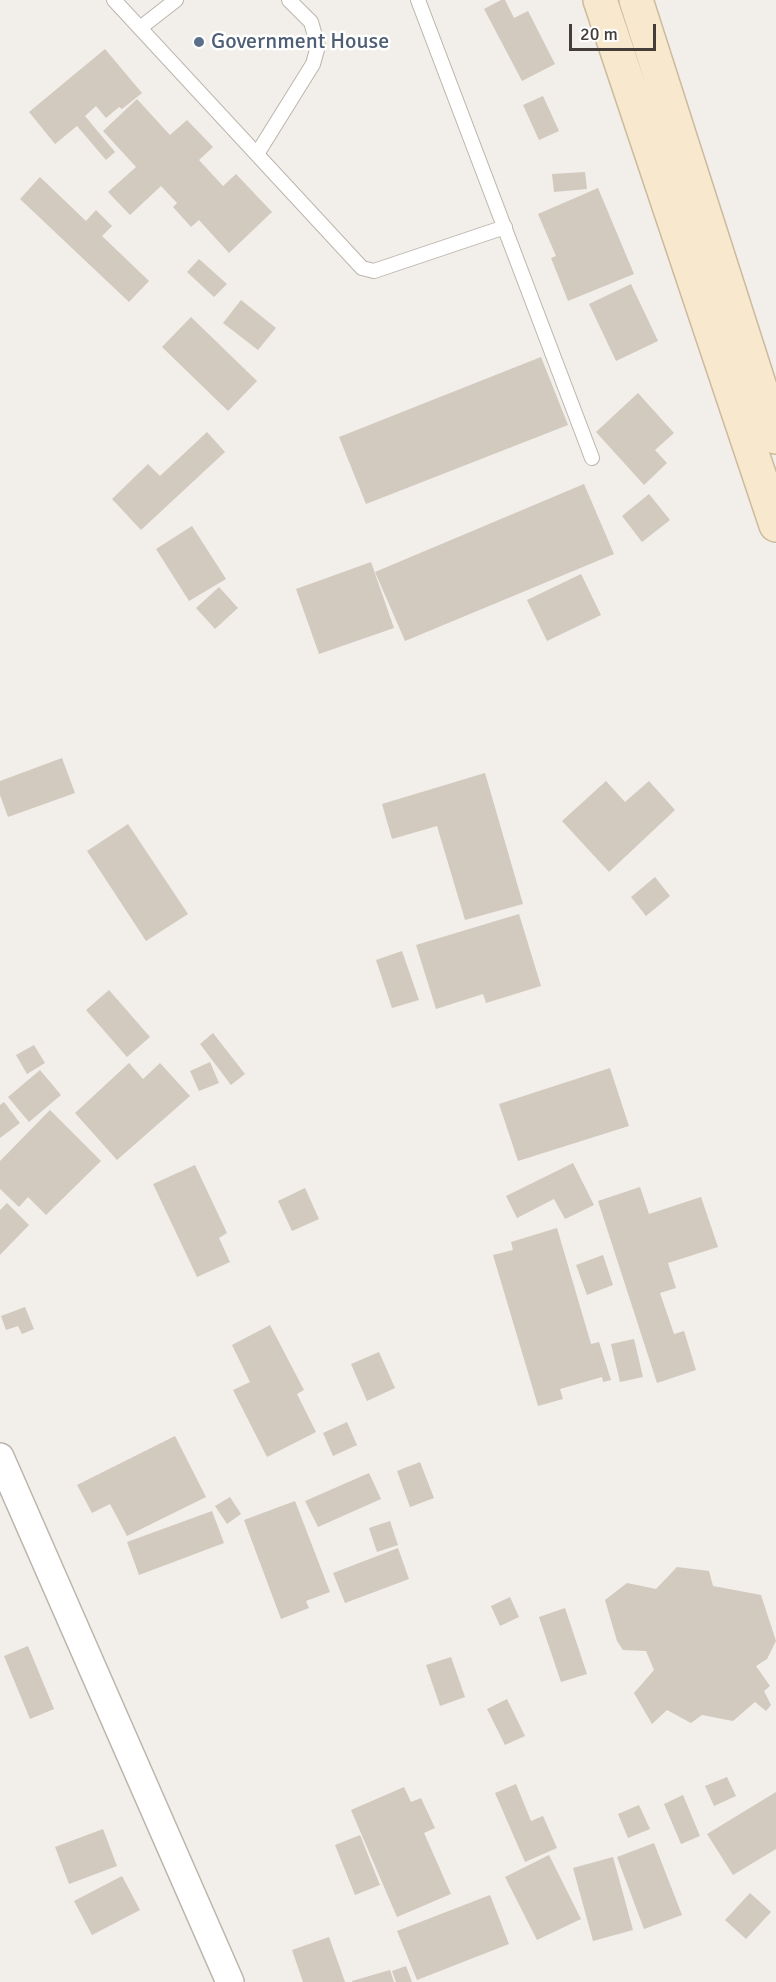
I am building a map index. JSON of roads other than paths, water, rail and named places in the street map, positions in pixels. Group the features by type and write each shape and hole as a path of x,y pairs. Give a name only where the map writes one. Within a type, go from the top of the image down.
{"street":[{"path":"600,0 776,525"},
{"path":"636,0 776,437"},
{"path":"0,1457 230,1982"}],"lane":[{"path":"114,0 362,268 374,271 504,227"},
{"path":"140,28 176,0"},
{"path":"257,154 313,64 318,46 311,22 289,0"},
{"path":"418,0 592,458"}],"place":[{"name":"Government House","path":"199,42"}]}
